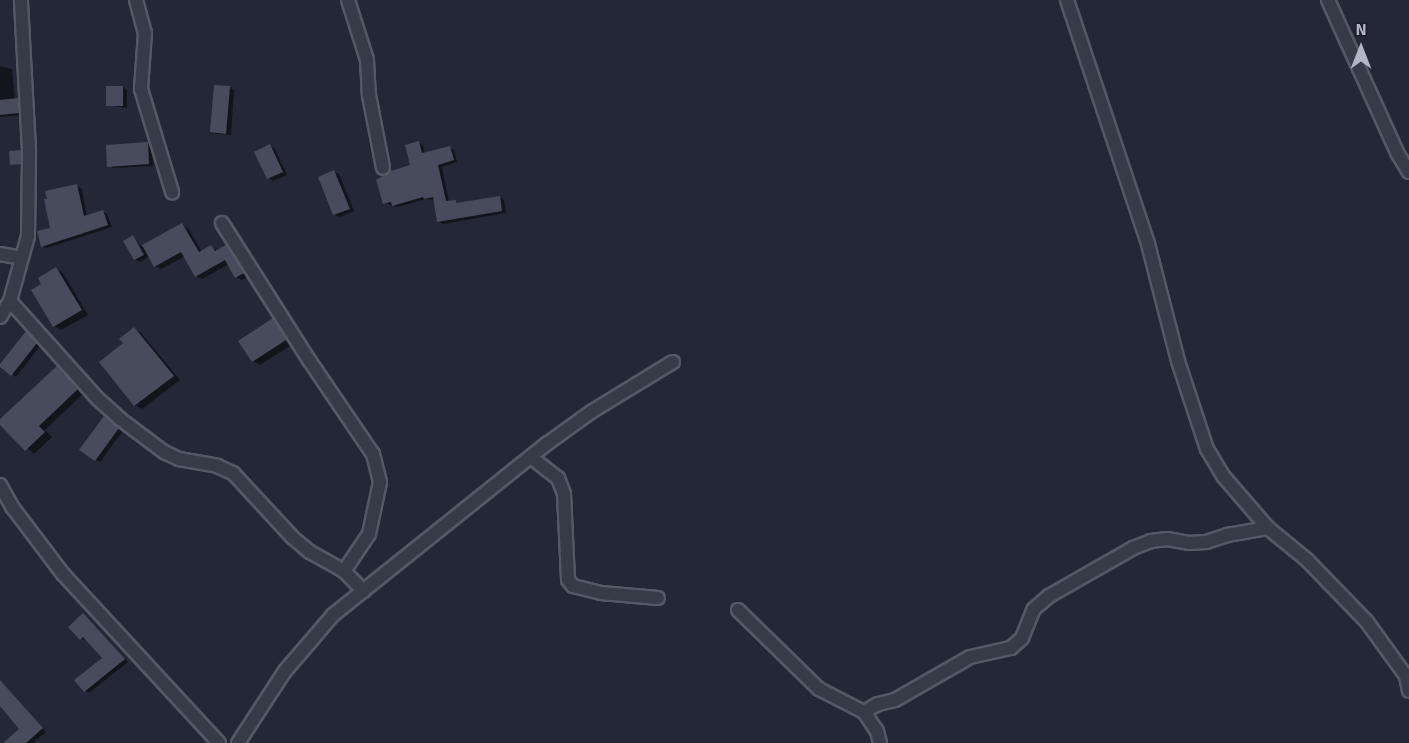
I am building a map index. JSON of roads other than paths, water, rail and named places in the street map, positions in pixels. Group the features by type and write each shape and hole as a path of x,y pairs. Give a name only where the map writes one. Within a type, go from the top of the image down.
{"street":[{"path":"0,317 10,301 28,236 29,150 21,0"},
{"path":"136,0 145,33 141,89 145,110 172,192"},
{"path":"348,0 367,60 369,95 383,168"},
{"path":"1067,0 1148,244 1178,361 1207,449 1224,477 1268,528 1307,560 1360,614 1402,669 1409,691"},
{"path":"1328,0 1398,154 1409,172"},
{"path":"222,223 309,360 373,454 380,482 369,534 344,571"},
{"path":"0,254 22,258"},
{"path":"10,301 98,399 120,419 164,452 179,459 217,466 233,473 292,537 310,552 344,571 363,591"},
{"path":"238,743 308,641 333,615 449,520 591,412 673,362"},
{"path":"532,458 558,478 564,494 568,580 573,586 601,593 658,598"},
{"path":"0,485 18,516 63,574 219,743"},
{"path":"864,712 878,704 895,700 970,657 1011,648 1022,638 1034,609 1049,596 1132,548 1151,540 1167,538 1189,543 1206,543 1227,535 1268,528"},
{"path":"738,610 819,689 864,712 877,731 880,743"}]}
